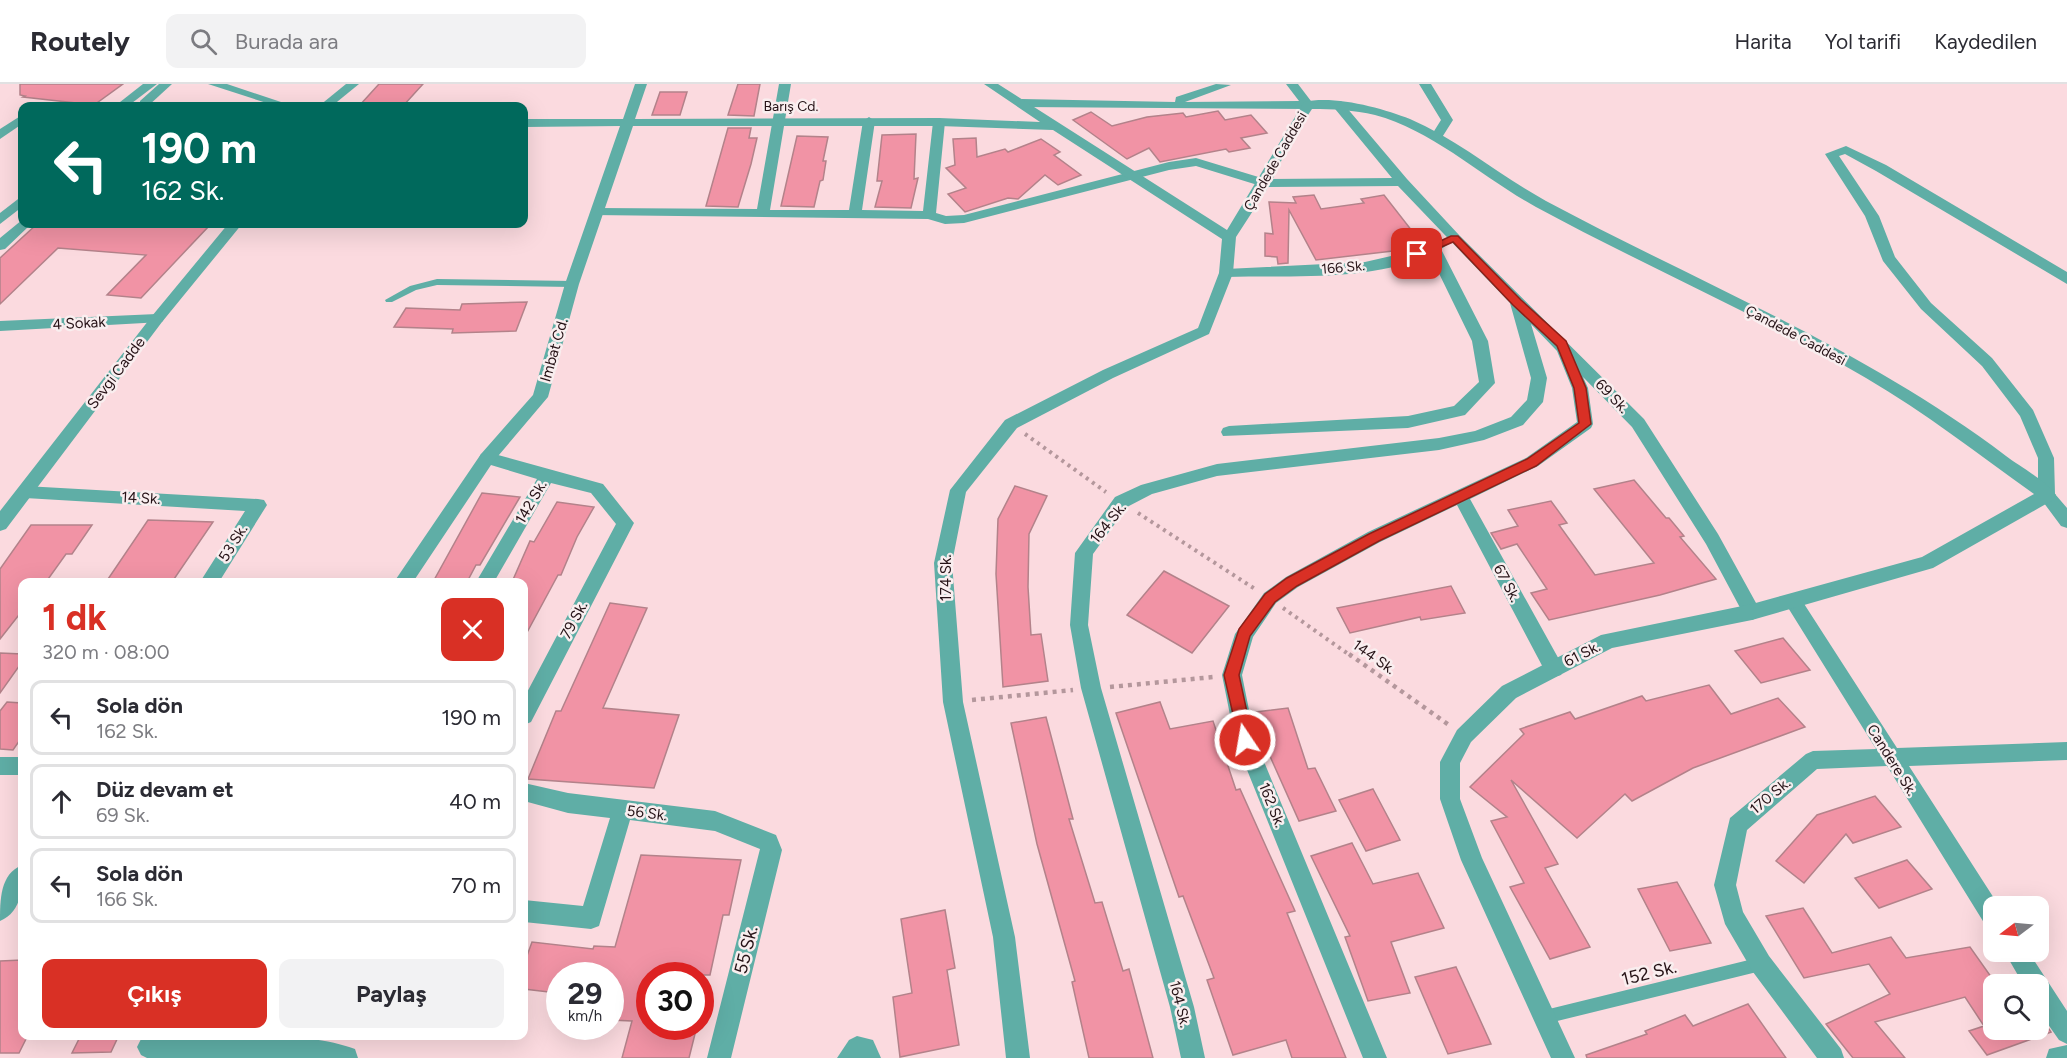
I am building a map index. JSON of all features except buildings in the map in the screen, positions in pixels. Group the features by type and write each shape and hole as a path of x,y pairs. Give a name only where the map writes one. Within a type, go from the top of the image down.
{"street":[{"path":"126,102 151,84"},
{"path":"145,102 166,84"},
{"path":"214,84 274,102"},
{"path":"330,102 353,84"},
{"name":"Imbat Cd.","path":"407,578 487,458 540,397 572,284 641,84"},
{"path":"763,213 785,84"},
{"path":"991,84 1229,237"},
{"path":"1292,84 1308,105"},
{"path":"1425,84 1448,120 1437,136"},
{"path":"1164,106 1225,85"},
{"path":"1022,103 1164,106 1308,105"},
{"name":"Çandede Caddesi","path":"1229,237 1264,183 1284,142 1308,105 1337,104 1364,107 1437,136 1523,195 1787,329 1919,402 2047,495"},
{"name":"69 Sk.","path":"1337,104 1402,182 1454,238 1517,303 1562,344 1638,423 1712,539 1752,612"},
{"path":"855,214 869,121"},
{"name":"Barış Cd.","path":"528,123 869,121 1059,126"},
{"path":"0,135 18,122"},
{"path":"929,215 939,122"},
{"path":"2067,279 2032,255 1881,168 1846,150 1831,154 1872,216 1888,258 1926,306 1987,362 2027,414 2046,458 2047,495 2067,521"},
{"path":"598,212 929,215 945,220 964,219 1169,166 1196,162 1225,169 1264,183 1402,182"},
{"path":"0,203 18,203"},
{"path":"0,220 18,205"},
{"path":"0,246 19,228"},
{"name":"Sevgi Cadde","path":"0,524 157,319 232,228"},
{"name":"174 Sk.","path":"1018,1058 1004,937 953,702 943,563 958,490 1011,424 1108,374 1204,331 1226,273 1229,237"},
{"name":"166 Sk.","path":"1226,273 1365,266 1401,259 1434,249 1454,238"},
{"path":"1229,432 1408,422 1459,411 1487,383 1480,341 1434,249"},
{"name":"164 Sk.","path":"1193,1058 1182,1007 1091,688 1079,625 1084,553 1121,502 1147,489 1217,470 1439,444 1479,436 1517,421 1535,402 1539,378 1517,303"},
{"name":"4 Sokak","path":"0,326 157,319"},
{"name":"162 Sk.","path":"1375,1058 1245,740 1232,675 1244,634 1270,598 1292,582 1374,537 1532,462 1585,424 1580,388 1562,344"},
{"name":"142 Sk.","path":"487,458 547,476 487,578"},
{"name":"79 Sk.","path":"528,708 625,523 597,488 547,476"},
{"name":"14 Sk.","path":"25,492 258,505"},
{"name":"61 Sk.","path":"1563,1058 1472,860 1450,799 1450,762 1464,736 1509,692 1608,641 1752,612 1927,563 2047,495"},
{"name":"67 Sk.","path":"1461,497 1554,669"},
{"name":"53 Sk.","path":"212,578 258,505"},
{"name":"Candere Sk.","path":"1793,601 1983,901"},
{"name":"170 Sk.","path":"1832,1058 1761,963 1733,916 1725,885 1737,825 1813,760 2067,751"},
{"path":"0,766 18,766"},
{"name":"56 Sk.","path":"528,793 568,803 715,821 768,842"},
{"path":"528,910 591,918 623,809"},
{"name":"55 Sk.","path":"719,1058 771,850 768,842"},
{"path":"0,910 18,881"},
{"path":"2049,1004 2067,1032"},
{"path":"149,1047 292,1050 346,1058"},
{"path":"849,1058 857,1048 865,1048 869,1058"},
{"path":"2058,1058 2067,1057"}],"lane":[{"path":"389,300 413,288 437,282 572,284"},
{"name":"152 Sk.","path":"1545,1017 1761,963"}],"path":[{"name":"144 Sk.","path":"1011,424 1121,502 1270,598 1464,736"}],"route":[{"path":"1245,740 1232,675 1244,634 1270,598 1292,582 1374,537 1532,462 1585,424 1580,388 1562,344 1517,303 1454,238 1434,249 1417,254"}]}
